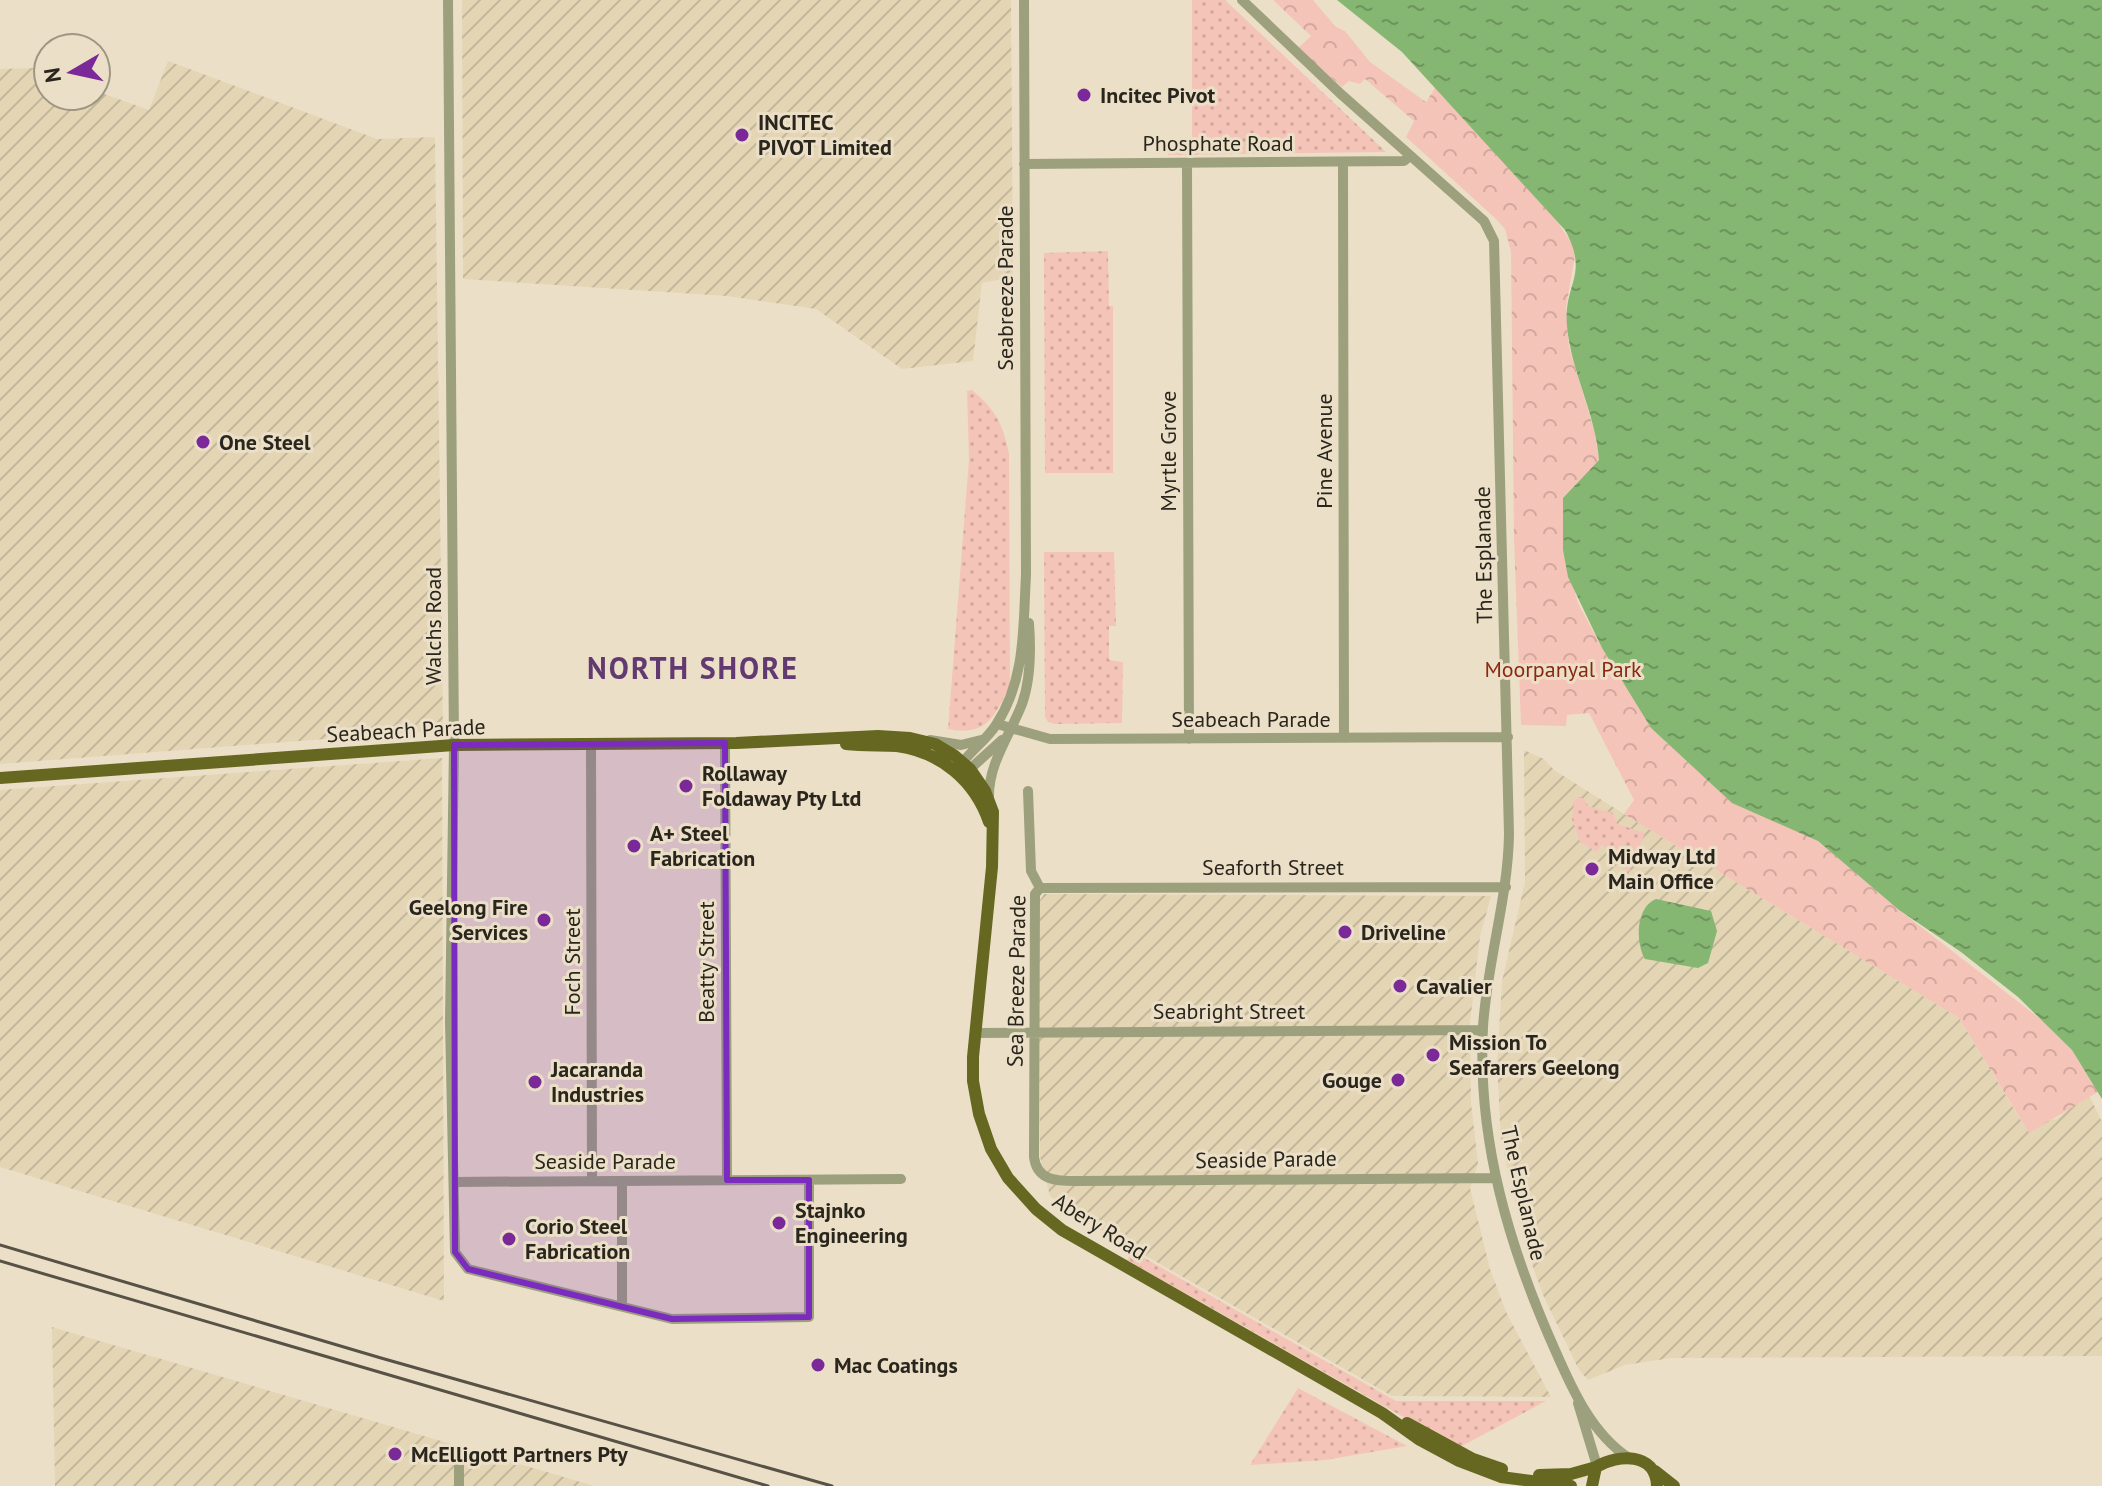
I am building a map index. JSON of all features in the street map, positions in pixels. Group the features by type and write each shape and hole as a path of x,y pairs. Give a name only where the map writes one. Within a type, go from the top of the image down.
{"main road":[{"name":"Seabeach Parade","path":"0,778 454,745 725,743 878,736 916,739 937,745 964,768 986,814 994,848"},
{"name":"Seabeach Parade","path":"815,741 908,749 964,768"},
{"name":"Abery Road","path":"964,768 989,798 994,821 994,848 975,1033 974,1092 986,1137 1008,1178 1036,1209 1072,1236 1382,1413 1420,1440 1480,1471 1512,1479 1571,1486"},
{"name":"Abery Road","path":"1382,1413 1427,1433 1473,1459 1509,1471 1571,1474 1615,1459 1629,1458"},
{"path":"1629,1458 1645,1462 1674,1486"},
{"path":"1592,1486 1597,1467"},
{"path":"1655,1471 1657,1486"}],"street":[{"name":"Walchs Road","path":"448,0 454,745 450,1022 455,1252 468,1269 622,1306"},
{"name":"Seabreeze Parade","path":"989,798 991,772 1025,694 1029,672 1024,0"},
{"name":"The Esplanade","path":"1242,0 1484,221 1494,241 1509,844 1506,887 1488,981 1483,1030 1485,1101 1496,1178 1518,1263 1575,1392 1603,1438 1629,1458"},
{"name":"Phosphate Road","path":"1024,164 1343,163 1404,161 1410,156"},
{"name":"Pine Avenue","path":"1343,163 1344,738"},
{"name":"Myrtle Grove","path":"1187,164 1189,739"},
{"name":"Seabreeze Parade","path":"964,768 997,724 1015,688 1020,669 1026,575"},
{"name":"Seabeach Parade","path":"997,724 1050,739 1508,737"},
{"name":"Seabreeze Parade","path":"964,768 987,756 1011,729"},
{"path":"916,739 961,745 978,742 987,736"},
{"name":"Foch Street","path":"591,743 592,1181"},
{"name":"Beatty Street","path":"725,743 727,1180"},
{"name":"Sea Breeze Parade","path":"1028,791 1031,871 1040,888 1035,894 1034,1157 1039,1172"},
{"name":"Seaforth Street","path":"1040,888 1506,887"},
{"name":"Seabright Street","path":"975,1033 1483,1030"},
{"name":"Seaside Parade","path":"1039,1172 1051,1180 1081,1181 1496,1178"},
{"name":"Seaside Parade","path":"454,1182 901,1179"},
{"path":"622,1181 622,1306 672,1319 809,1317 809,1180"},
{"name":"The Esplanade","path":"1575,1392 1597,1467"},
{"path":"459,1457 459,1486"}],"highlighted area":[{"path":"725,743 727,1180 809,1180 809,1317 672,1319 468,1269 455,1252 454,745"}],"shaded area":[{"path":"462,0 1011,0 1013,277 982,283 973,361 902,369 816,309 727,296 463,279"},
{"path":"168,61 377,139 435,137 443,730 0,764 0,69 32,68 32,112 112,112 112,97 149,110"},
{"path":"1524,750 1544,759 1554,770 1624,814 1959,1018 2023,1124 2057,1119 2088,1093 2102,1122 2102,1356 1671,1358 1625,1365 1588,1380 1579,1370 1543,1295 1525,1245 1501,1141 1497,1064 1502,981 1525,882"},
{"path":"442,758 444,1301 0,1167 0,790"},
{"path":"1044,894 1491,896 1480,937 1470,1023 1471,1103 1478,1163 1470,1188 1490,1269 1507,1314 1551,1397 1392,1396 1081,1219 1050,1196 1040,1157 1038,903"},
{"path":"52,1327 472,1450 594,1486 55,1486"}],"green space":[{"path":"1192,0 1225,0 1386,152 1168,155 1169,140 1192,139"},
{"name":"Moorpanyal Park","path":"1273,0 1313,0 1336,27 1345,31 1370,62 1426,102 1435,88 1557,221 1576,250 1566,307 1569,347 1595,433 1599,460 1563,498 1563,550 1578,603 1651,728 1727,798 1818,841 1899,910 2043,1021 2072,1050 2098,1092 2029,1133 1959,1018 1624,814 1634,800 1589,713 1567,715 1566,726 1521,725 1514,538 1511,252 1505,229 1406,137 1414,121 1365,79 1360,84 1349,81 1342,87 1298,48 1311,36"},
{"path":"1108,251 1109,306 1113,306 1113,473 1045,473 1044,253"},
{"path":"972,390 997,418 1009,454 1010,685 988,722 972,730 961,731 948,729 969,459 967,391"},
{"path":"1044,552 1114,552 1116,626 1109,626 1109,660 1123,662 1122,723 1055,724 1045,717"},
{"path":"1579,797 1588,806 1613,813 1617,824 1645,833 1629,872 1607,858 1610,851 1601,845 1597,852 1580,842 1572,819 1574,801"},
{"path":"1132,1251 1396,1401 1546,1401 1458,1448 1127,1260"},
{"path":"1298,1388 1407,1446 1325,1460 1250,1465"}],"water":[{"path":"1337,0 2102,0 2102,1099 2072,1050 2018,997 1961,952 1899,910 1818,841 1732,803 1651,728 1602,648 1568,577 1563,550 1563,498 1599,460 1593,426 1569,343 1567,311 1576,269 1572,246 1565,230 1402,52"},
{"path":"1656,899 1711,911 1717,931 1708,963 1698,968 1645,959 1639,926 1644,909"}],"railway":[{"path":"0,1245 381,1358 832,1486"},
{"path":"0,1261 768,1486"}],"place":[{"name":"Incitec Pivot","path":"1084,95"},
{"name":"INCITEC PIVOT Limited","path":"742,135"},
{"name":"One Steel","path":"203,442"},
{"name":"Rollaway Foldaway Pty Ltd","path":"686,786"},
{"name":"A+ Steel Fabrication","path":"634,846"},
{"name":"Midway Ltd Main Office","path":"1592,869"},
{"name":"Geelong Fire Services","path":"544,920"},
{"name":"Driveline","path":"1345,932"},
{"name":"Cavalier","path":"1400,986"},
{"name":"Mission To Seafarers Geelong","path":"1433,1055"},
{"name":"Gouge","path":"1398,1080"},
{"name":"Jacaranda Industries","path":"535,1082"},
{"name":"Stajnko Engineering","path":"779,1223"},
{"name":"Corio Steel Fabrication","path":"509,1239"},
{"name":"Mac Coatings","path":"818,1365"},
{"name":"McElligott Partners Pty","path":"395,1454"}],"district":[{"name":"NORTH SHORE","path":"693,669"}]}
